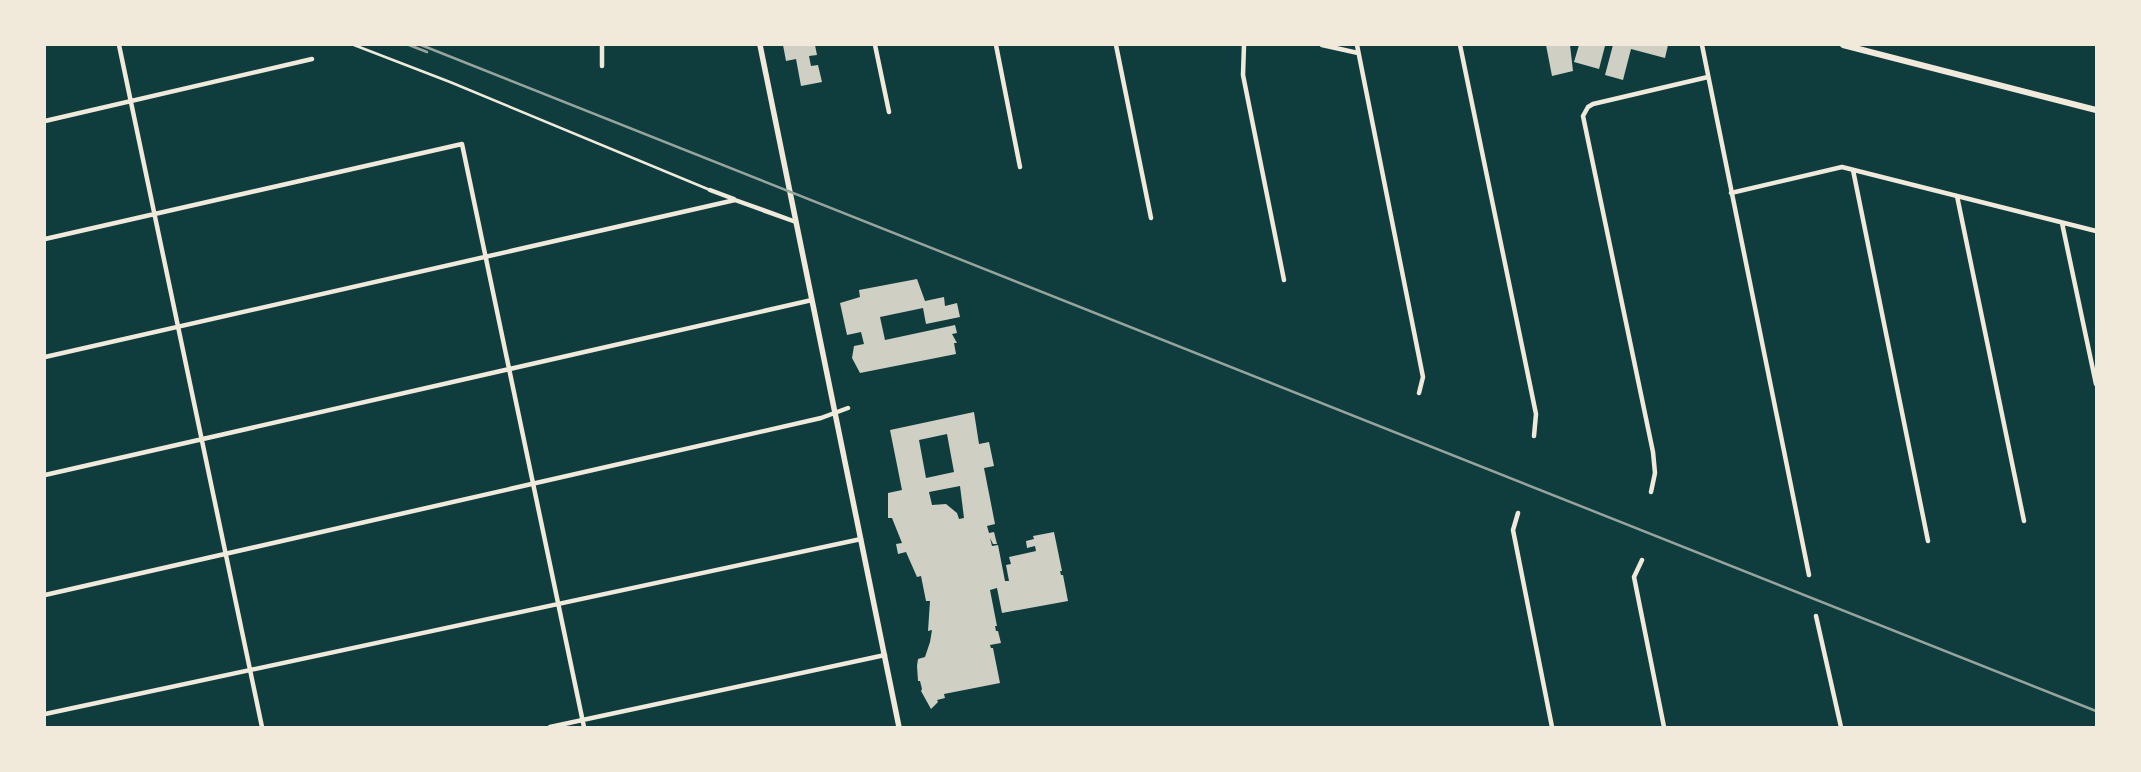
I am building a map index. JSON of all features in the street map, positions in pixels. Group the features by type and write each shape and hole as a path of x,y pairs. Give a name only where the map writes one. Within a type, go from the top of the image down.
{"main road":[{"path":"1842,45 2096,110"}],"street":[{"path":"119,45 262,727"},
{"path":"602,45 602,66"},
{"path":"760,45 899,727"},
{"path":"875,45 889,112"},
{"path":"996,45 1020,166"},
{"path":"1116,45 1151,218"},
{"path":"1244,45 1242,75 1284,280"},
{"path":"1322,45 1358,53"},
{"path":"1356,45 1423,377 1419,393"},
{"path":"1460,45 1536,414 1534,436"},
{"path":"1702,45 1809,575"},
{"path":"45,120 312,59"},
{"path":"1651,492 1655,473 1653,452 1583,116 1588,107 1593,104 1708,77"},
{"path":"45,239 462,144 584,727"},
{"path":"1731,192 1842,167 2096,231"},
{"path":"1853,170 1928,541"},
{"path":"710,190 796,222"},
{"path":"1957,196 2024,521"},
{"path":"45,357 735,200"},
{"path":"2062,223 2096,384"},
{"path":"45,476 812,300"},
{"path":"45,595 533,484 835,413 848,408"},
{"path":"1518,513 1513,530 1552,727"},
{"path":"45,714 861,539"},
{"path":"1642,560 1634,578 1664,727"},
{"path":"1816,616 1841,727"},
{"path":"550,727 884,655"}],"lane":[{"path":"354,45 450,82 710,190"}],"building":[{"path":"783,45 815,45 817,55 809,56 811,66 818,65 822,82 801,86 796,59 786,61"},
{"path":"1546,45 1570,45 1573,71 1552,76"},
{"path":"1579,45 1605,46 1599,69 1574,62"},
{"path":"1613,45 1668,45 1665,58 1631,49 1623,80 1605,75"},
{"path":"917,279 925,301 944,297 945,306 957,303 960,317 926,324 923,308 880,317 885,340 955,325 957,333 952,334 957,343 954,343 956,354 860,373 852,358 854,346 864,344 861,332 847,335 840,303 860,297 859,290"},
{"path":"974,412 979,444 989,442 994,466 984,468 995,524 987,526 989,533 994,532 997,544 993,544 990,538 992,546 998,545 1005,581 1009,581 1006,565 1011,564 1009,557 1036,551 1035,546 1027,548 1026,541 1034,539 1033,536 1054,532 1062,571 1060,571 1061,575 1063,575 1068,601 1002,613 997,588 990,590 997,626 995,626 996,631 998,631 1001,643 990,645 993,648 1000,683 944,694 945,698 937,700 938,702 931,709 921,691 917,666 918,659 925,657 930,642 932,630 928,631 930,601 926,601 921,576 917,577 906,552 898,554 896,544 902,543 892,518 888,518 888,493 902,490 890,430","holes":["947,434 954,472 926,478 919,440","960,486 964,518 959,519 957,513 946,504 932,505 929,492"]}],"railway":[{"path":"409,45 427,52"},
{"path":"421,45 2096,711"}]}
